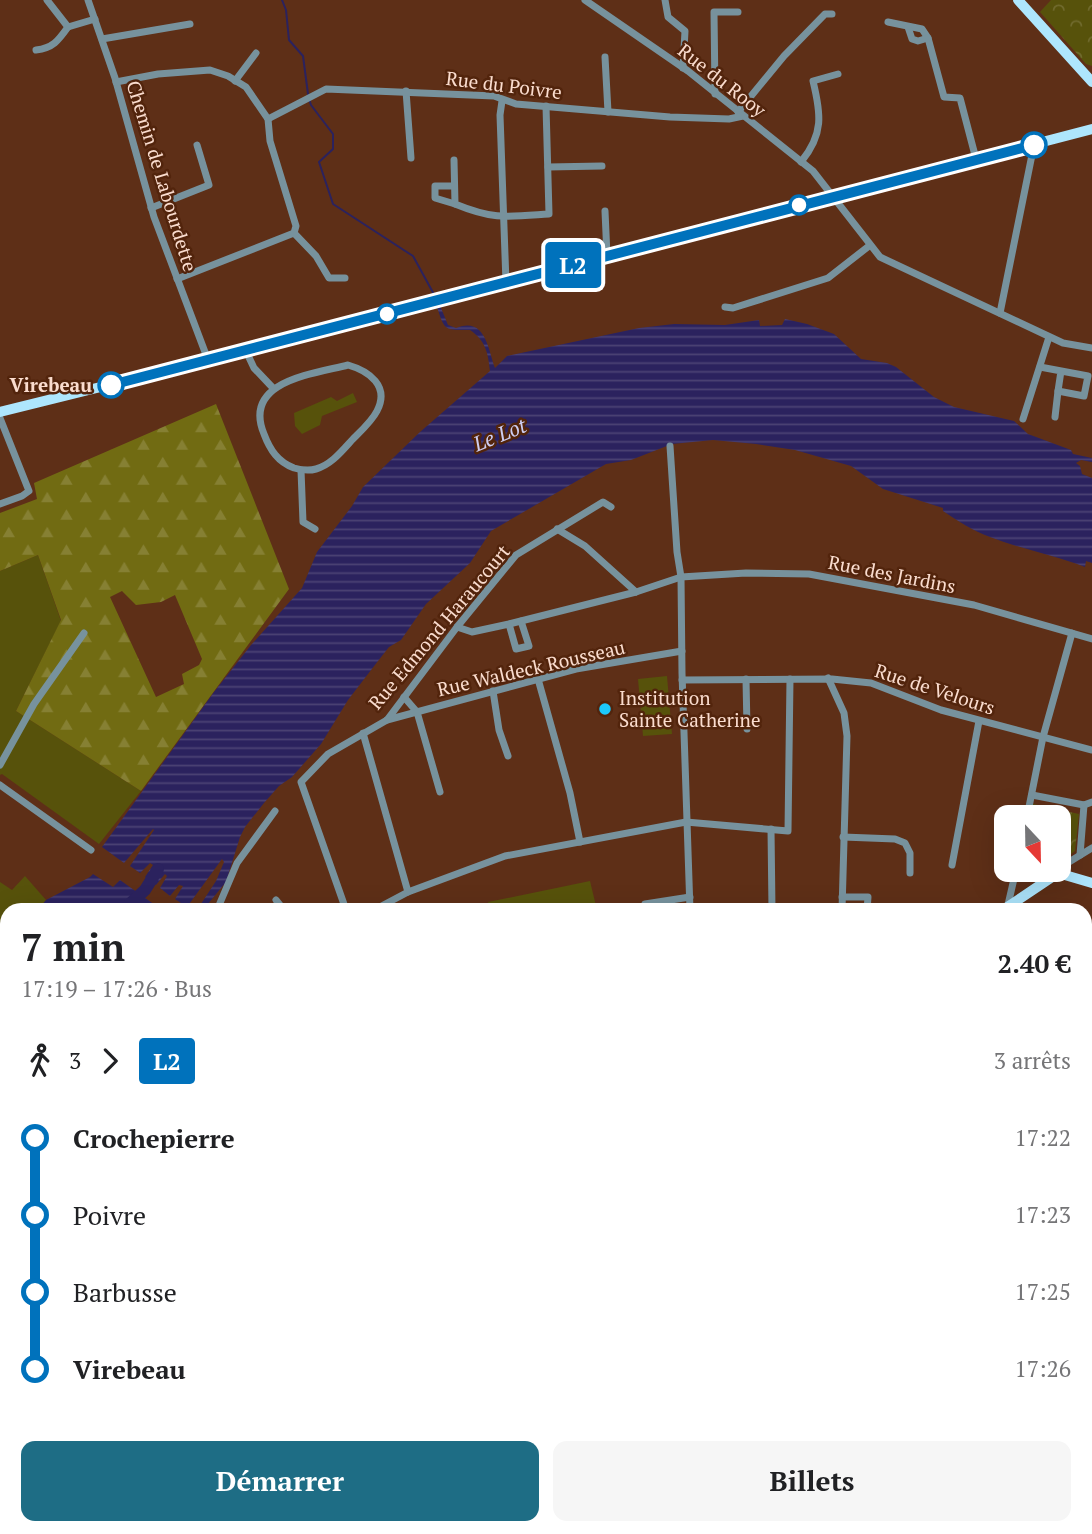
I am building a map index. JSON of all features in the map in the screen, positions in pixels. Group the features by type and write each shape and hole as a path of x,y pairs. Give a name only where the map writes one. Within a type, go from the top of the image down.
{"main road":[{"path":"1018,0 1092,82"},
{"path":"0,412 246,351 1092,129"},
{"path":"1071,877 1092,883"},
{"path":"1015,903 1045,882"}],"street":[{"path":"47,0 68,27"},
{"name":"Chemin de Labourdette","path":"88,0 116,82 151,208 208,360"},
{"name":"Rue du Rooy","path":"585,0 683,68 802,162 813,172 880,257 1049,337 1063,343 1092,348"},
{"path":"665,0 668,18 685,31 683,68"},
{"path":"715,93 714,12 738,12"},
{"path":"740,114 784,56 825,14 832,14"},
{"path":"36,50 57,43 68,27 95,19"},
{"path":"888,22 922,29 928,38 944,97 960,97 976,159"},
{"path":"102,39 190,24"},
{"path":"235,81 256,53"},
{"path":"606,57 608,112"},
{"path":"116,82 158,74 210,70 246,87 268,118 270,141 296,226 294,233"},
{"path":"802,162 811,151 819,130 820,109 812,77 838,74"},
{"name":"Rue du Poivre","path":"268,118 326,89 494,96 502,101 608,112 729,119 740,114"},
{"path":"406,91 411,158"},
{"path":"502,101 502,218 506,283"},
{"path":"454,186 435,186 435,198 482,215 502,218 549,214 546,106"},
{"path":"151,208 209,185 197,145"},
{"path":"1000,313 1034,145"},
{"path":"454,160 455,204"},
{"path":"548,167 602,166"},
{"path":"605,211 607,256"},
{"path":"294,233 316,256 329,278 345,278"},
{"path":"177,279 294,233"},
{"path":"724,307 733,309 828,278 869,246"},
{"path":"1023,419 1049,337"},
{"path":"246,351 254,368 273,387"},
{"path":"348,365 366,370 377,382 380,394 378,410 336,458 316,469 301,470 282,463 269,447 261,428 260,411 273,387 348,365"},
{"path":"1040,367 1088,376 1084,396 1058,391"},
{"path":"1055,417 1061,371"},
{"path":"0,418 29,491 0,504"},
{"path":"670,446 681,577 690,903"},
{"path":"301,470 303,522 315,529"},
{"name":"Rue Edmond Haraucourt","path":"344,903 301,782 328,754 387,720 457,627 516,555 603,502 611,507"},
{"path":"557,529 585,546 636,592"},
{"name":"Rue des Jardins","path":"457,627 472,632 509,624 636,592 681,577 746,573 809,574 974,605 1092,639"},
{"path":"509,624 516,649 528,646 522,621"},
{"path":"1030,805 1043,737 1072,633"},
{"path":"0,765 34,704 84,634"},
{"name":"Rue Waldeck Rousseau","path":"387,720 576,669 682,651"},
{"path":"828,678 844,713 847,736 842,903"},
{"name":"Rue de Velours","path":"682,680 828,678 871,683 942,710 1092,750"},
{"path":"538,679 570,793 580,842"},
{"path":"747,679 747,729"},
{"path":"387,903 408,892 505,856 686,822 788,831 790,679"},
{"path":"493,691 499,730 508,756"},
{"path":"404,696 417,712 440,792"},
{"path":"951,865 979,721"},
{"path":"363,733 408,892"},
{"path":"0,785 91,850"},
{"path":"1032,795 1088,804 1080,855"},
{"path":"220,903 237,863 275,811"},
{"path":"771,830 772,903"},
{"path":"844,837 895,839 905,843 910,853 910,873"},
{"path":"1071,862 1092,848"},
{"path":"1008,903 1013,882"},
{"path":"651,903 690,897"},
{"path":"842,897 868,897 868,903"}],"green space":[{"path":"1051,0 1092,0 1092,66 1086,64 1040,12"},
{"path":"353,393 357,402 322,416 320,425 302,434 295,426 294,413 331,397 337,401"},
{"path":"216,404 289,589 141,791 16,711 61,620 38,555 0,571 0,513 37,499 34,483","holes":["122,591 136,605 161,602 175,595 202,659 199,665 182,674 184,684 156,697 110,597"]},
{"path":"38,555 61,621 16,711 141,791 99,844 0,775 0,571"},
{"path":"667,676 672,734 643,736 638,679"},
{"path":"1071,812 1079,814 1075,851 1071,854"},
{"path":"25,876 46,900 43,903 0,903 0,882 12,890"},
{"path":"590,881 595,903 488,903"}],"water":[{"path":"439,303 448,325 456,328 474,327 480,331 495,368 507,356 639,328 674,324 725,325 759,320 760,326 782,325 785,319 834,334 861,359 896,367 934,397 954,407 1014,421 1028,434 1071,450 1073,454 1092,458 1092,462 1081,460 1076,463 1082,474 1092,478 1092,563 1086,561 1085,567 990,537 960,522 943,511 943,508 883,489 851,466 795,450 713,440 672,444 631,460 606,464 491,531 470,563 426,604 401,640 389,647 348,700 321,744 292,777 279,786 245,827 226,882 209,903 202,903 216,881 224,862 222,859 190,903 181,903 175,899 183,886 179,885 170,896 160,888 167,876 165,874 156,885 145,877 153,865 150,863 140,873 130,866 153,829 124,863 102,847 214,692 251,645 302,588 317,552 363,487 420,432 490,371 487,353 480,339 470,330 446,327 436,304"},
{"path":"93,874 113,887 120,880 152,903 44,903"}],"waterway":[{"path":"282,0 286,10 289,40 303,56 308,94"},
{"path":"309,99 333,134 333,149 319,162 333,204 413,256 436,298"},
{"name":"Le Lot","path":"131,903 145,890 158,869"}],"bus line":[{"name":"L2","path":"111,385 1034,145"}],"place":[{"name":"Virebeau","path":"111,385"},
{"name":"Institution Sainte Catherine","path":"605,709"}]}
